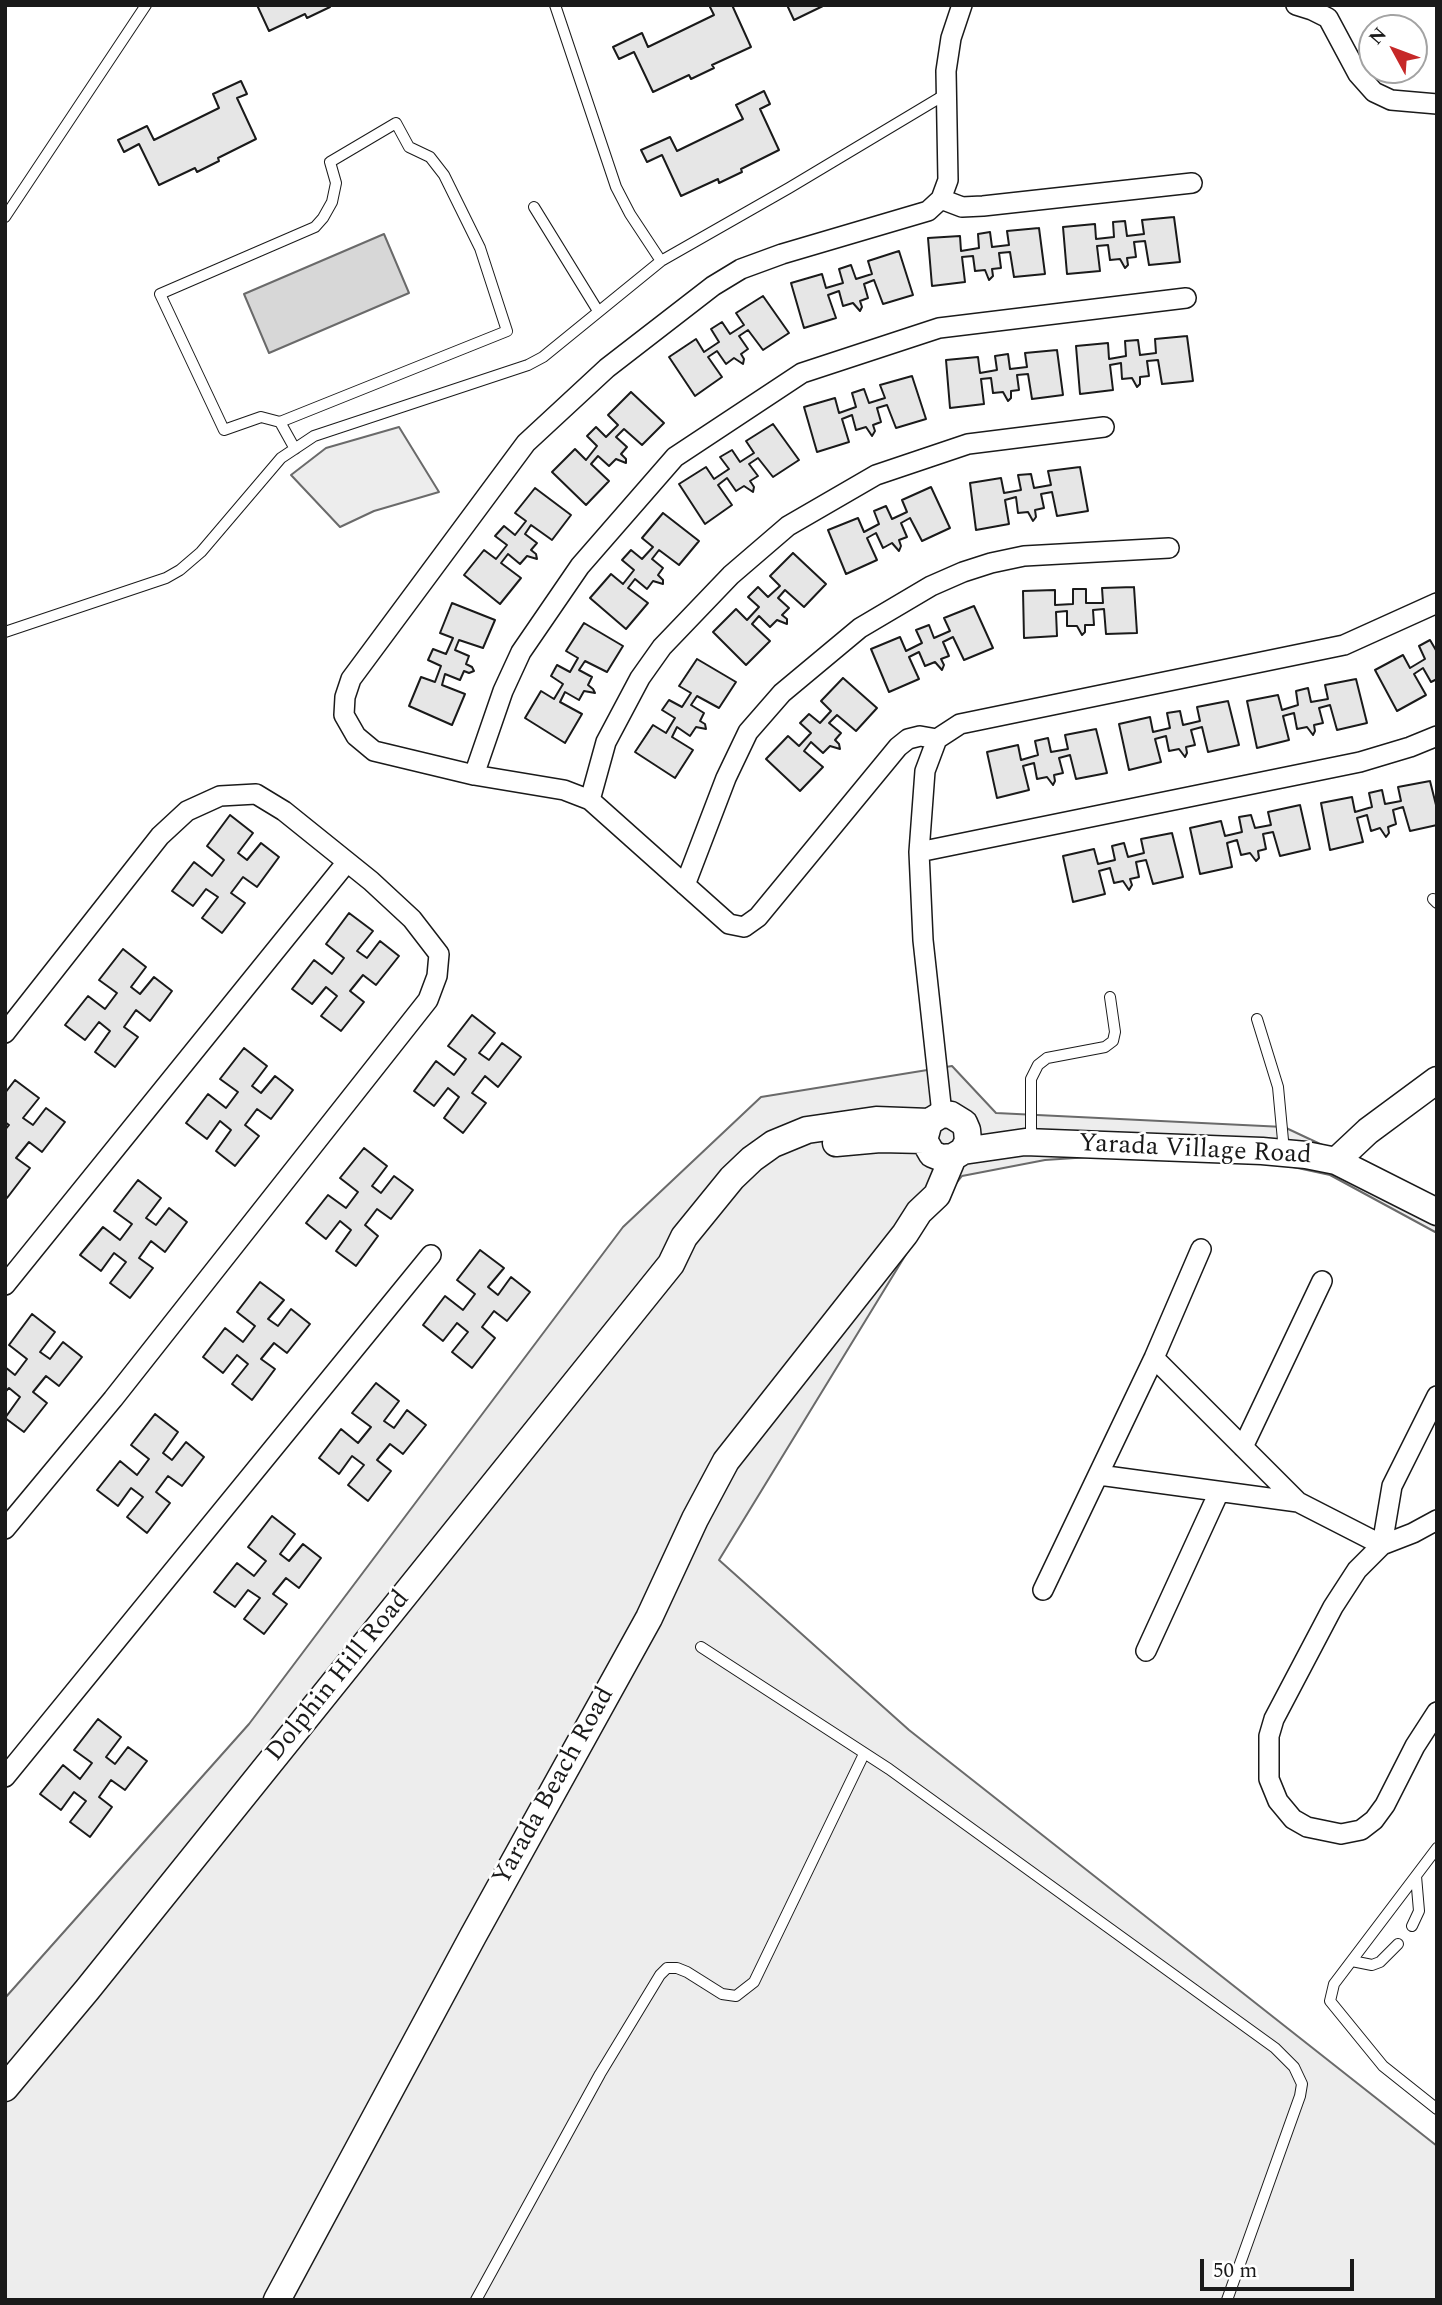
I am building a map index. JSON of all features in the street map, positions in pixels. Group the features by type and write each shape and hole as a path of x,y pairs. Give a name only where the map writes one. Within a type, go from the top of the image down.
{"street":[{"path":"937,739 920,736 908,739 898,747 758,917 744,927 729,924 590,800 542,785 474,775 374,751 356,736 344,715 345,697 351,679 526,443 607,368 722,280 741,269 782,254 928,211 942,199 948,180 946,71 951,38 962,5"},
{"path":"1296,5 1330,12 1359,75 1374,92 1391,100 1437,104"},
{"path":"942,199 962,207 983,206 1192,183"},
{"path":"474,775 503,691 521,652 580,566 675,457 802,373 939,328 1186,298"},
{"path":"590,800 606,741 640,678 662,647 731,575 788,526 876,475 968,444 1104,427"},
{"path":"685,885 726,778 748,732 782,693 860,628 931,586 991,563 1024,556 1169,548"},
{"path":"945,1138 923,940 919,852 925,771 937,739 960,724 1344,645 1437,603"},
{"path":"919,852 1360,762 1437,736"},
{"path":"5,1033 160,836 187,811 220,796 256,794 284,811 412,919 439,954 437,976 428,1000 113,1399 5,1529"},
{"path":"5,1285 347,862"},
{"path":"1336,1161 1368,1132 1437,1080"},
{"name":"Yarada Village Road","path":"945,1138 1284,1153 1336,1161 1437,1212"},
{"name":"Yarada Beach Road","path":"276,2300 472,1936 649,1618 695,1519 726,1461 905,1234 919,1212 937,1195 945,1138"},
{"name":"Dolphin Hill Road","path":"5,2088 113,1958 671,1264 697,1246 754,1178 781,1158 848,1140 945,1138"},
{"path":"1043,1590 1154,1358 1200,1248"},
{"path":"5,1777 431,1255"},
{"path":"1244,1447 1322,1281"},
{"path":"1154,1358 1298,1502 1382,1545"},
{"path":"1382,1545 1392,1486 1437,1396"},
{"path":"1099,1475 1298,1502"},
{"path":"1146,1651 1219,1492"},
{"path":"1437,1520 1382,1545 1357,1570 1333,1607 1274,1719 1269,1736 1269,1779 1278,1801 1293,1819 1307,1827 1341,1834 1361,1830 1374,1821 1385,1805 1415,1746 1437,1712"}],"lane":[{"path":"5,217 146,5"},
{"path":"555,5 616,187 661,261"},
{"path":"5,632 166,578 180,570 201,552 281,458 314,436 543,358 661,261 946,94"},
{"path":"280,422 507,331 480,248 444,175 430,157 410,147 396,124 330,162 336,183 332,202 315,227 160,294 224,430 261,417 280,422 295,449"},
{"path":"534,207 598,311"},
{"path":"1028,1142 1031,1079 1038,1065 1047,1059 1105,1047 1113,1041 1115,1032 1110,997"},
{"path":"1257,1019 1278,1087 1284,1153"},
{"path":"701,1647 889,1769 1275,2048 1298,2074 1300,2096 1227,2300"},
{"path":"476,2300 600,2074 660,1975 667,1968 677,1968 722,1994 736,1996 754,1982 864,1754"},
{"path":"1437,1848 1352,1961 1331,1992 1330,2001 1382,2066 1437,2109"},
{"path":"1412,1926 1419,1911 1416,1875"},
{"path":"1352,1961 1372,1965 1380,1962 1398,1944"}],"shaded area":[{"path":"384,234 409,293 269,353 244,294"},
{"path":"399,427 439,492 374,511 340,527 291,475 326,448"},
{"path":"952,1066 996,1113 1284,1127 1437,1199 1437,1233 1330,1175 1210,1149 1045,1160 962,1176 927,1220 719,1560 909,1730 1437,2146 1437,2300 5,2300 5,1998 249,1724 623,1227 761,1097"}],"building":[{"path":"257,5 330,7 307,18 305,14 269,31"},
{"path":"709,5 732,5 751,47 712,65 714,68 691,79 689,75 653,92 634,52 619,59 613,47 642,33 648,47 714,15"},
{"path":"787,5 825,5 794,20"},
{"path":"241,81 247,94 237,98 256,139 197,172 195,168 159,185 139,144 124,152 118,140 147,126 154,140 219,108 213,94"},
{"path":"764,91 770,104 760,109 779,150 719,183 718,179 681,196 662,155 647,162 641,150 670,137 677,151 743,119 736,105"},
{"path":"1174,217 1180,262 1149,265 1145,241 1134,242 1136,257 1127,258 1128,265 1125,268 1120,259 1110,260 1108,245 1097,246 1100,271 1067,274 1063,227 1095,224 1096,239 1114,237 1113,222 1125,221 1127,236 1144,234 1142,220"},
{"path":"1039,228 1045,274 1014,277 1010,252 999,253 1001,268 992,269 993,276 989,280 985,270 975,271 973,256 962,257 965,282 932,286 928,238 960,236 961,251 979,248 978,234 990,232 992,247 1009,245 1007,231"},
{"path":"899,251 913,295 883,304 874,280 864,284 868,298 860,301 860,311 853,303 843,306 839,291 828,295 836,318 804,328 791,283 822,274 826,288 843,283 839,269 851,265 856,279 872,274 868,261"},
{"path":"763,296 789,333 763,350 748,330 739,336 748,349 741,354 743,364 734,358 726,364 717,351 708,357 722,377 695,396 669,357 696,339 704,352 719,342 711,329 722,322 730,334 744,325 736,313"},
{"path":"1187,336 1193,381 1162,384 1158,360 1147,361 1149,376 1140,377 1137,387 1132,378 1122,379 1121,363 1110,365 1113,390 1080,394 1076,346 1108,343 1109,359 1126,356 1125,341 1138,340 1140,355 1156,353 1155,339"},
{"path":"1057,350 1063,395 1032,399 1028,374 1017,375 1019,390 1011,391 1008,401 1003,392 993,393 991,378 981,379 984,404 950,408 946,360 978,357 980,373 997,370 995,356 1008,354 1010,369 1027,367 1025,353"},
{"path":"912,376 926,419 896,428 887,405 877,408 881,422 873,425 875,431 872,436 866,427 856,430 852,415 842,419 849,442 817,452 804,407 835,398 839,413 856,407 852,393 864,389 869,403 885,398 880,385"},
{"path":"631,392 664,423 642,445 624,429 616,437 627,447 621,454 626,463 616,459 609,466 598,456 591,464 609,481 586,505 552,472 575,449 586,460 597,446 587,436 596,427 606,437 618,425 608,415"},
{"path":"773,424 799,460 773,477 758,458 749,464 758,476 750,481 754,487 753,492 744,486 736,491 727,478 718,485 732,505 705,524 679,484 706,467 714,479 729,469 720,457 732,450 740,462 754,453 746,441"},
{"path":"1080,467 1088,511 1057,516 1052,492 1041,494 1044,508 1035,510 1036,517 1033,521 1028,512 1018,513 1016,497 1005,500 1009,524 976,530 970,483 1001,478 1004,493 1021,490 1018,475 1031,474 1034,488 1051,485 1048,471"},
{"path":"931,487 950,528 922,541 910,518 901,523 907,537 899,540 899,551 892,543 883,548 876,533 867,538 877,560 846,574 828,530 858,518 864,532 879,524 874,511 886,506 892,519 907,512 902,500"},
{"path":"535,488 571,515 552,540 531,525 525,534 537,543 531,550 537,559 527,556 520,564 508,554 501,563 521,578 500,604 464,575 484,550 496,559 507,545 495,536 504,526 515,535 526,521 515,513"},
{"path":"663,513 699,541 679,565 659,550 652,559 663,568 658,575 663,584 653,581 647,589 635,579 628,588 648,603 626,629 590,598 611,574 623,584 634,570 622,560 631,550 642,559 653,547 642,538"},
{"path":"793,553 826,584 804,607 785,590 778,598 789,608 782,615 787,619 787,624 777,620 770,627 759,616 752,624 770,641 746,665 713,632 736,609 747,620 759,607 748,597 758,587 768,597 780,586 770,576"},
{"path":"1134,587 1137,633 1106,634 1104,609 1093,610 1094,625 1085,625 1082,635 1077,626 1067,626 1067,611 1056,612 1057,636 1024,638 1023,591 1055,590 1055,605 1073,604 1073,589 1086,589 1086,603 1103,603 1102,588"},
{"path":"452,603 495,620 483,648 459,640 455,650 469,656 466,664 474,671 464,671 460,680 445,674 442,685 465,694 452,725 409,706 421,677 435,682 441,666 428,660 433,649 446,654 453,638 440,633"},
{"path":"974,606 993,648 964,660 953,637 943,642 949,656 941,659 944,665 942,670 935,662 925,666 919,652 909,657 919,679 889,692 871,649 900,637 906,651 922,643 916,630 929,625 934,638 950,631 944,618"},
{"path":"584,623 623,646 607,672 585,661 579,670 592,677 588,685 595,693 584,691 579,700 565,692 560,702 582,714 565,743 525,718 541,691 554,699 563,684 551,676 557,665 570,672 578,658 566,651"},
{"path":"1430,640 1437,652 1437,679 1431,682 1423,668 1414,674 1426,695 1397,711 1375,670 1403,655 1410,668 1425,659 1419,646"},
{"path":"697,659 736,682 719,708 697,696 691,705 704,713 700,721 705,724 706,729 696,727 690,736 677,727 672,737 693,750 675,778 635,752 653,725 666,733 675,718 662,710 669,700 682,707 691,693 679,686"},
{"path":"843,678 877,708 856,731 837,715 829,723 841,733 835,740 840,749 830,746 823,753 811,742 804,751 823,767 800,791 766,759 788,736 799,746 811,733 800,723 809,714 820,723 831,711 821,701"},
{"path":"1356,679 1367,723 1337,730 1330,705 1319,708 1323,723 1314,725 1313,735 1307,727 1297,729 1294,713 1283,716 1289,740 1257,748 1247,701 1278,695 1282,710 1298,705 1296,691 1308,688 1311,702 1328,699 1325,685"},
{"path":"1228,701 1239,745 1208,752 1202,727 1191,730 1195,745 1186,747 1185,757 1179,749 1169,751 1166,736 1155,739 1161,762 1129,770 1119,724 1150,717 1153,732 1170,728 1167,713 1180,711 1183,725 1200,721 1197,707"},
{"path":"1096,729 1107,773 1076,779 1070,755 1059,758 1063,773 1054,775 1053,785 1047,777 1037,779 1034,763 1023,766 1029,790 997,798 987,752 1018,745 1021,760 1038,755 1035,741 1048,738 1051,752 1068,749 1065,735"},
{"path":"1430,781 1437,809 1437,825 1410,831 1403,807 1393,810 1396,824 1388,827 1389,833 1386,837 1380,828 1371,831 1367,815 1357,818 1363,842 1330,850 1321,803 1352,797 1355,812 1372,807 1369,793 1382,790 1385,804 1401,801 1398,787"},
{"path":"1300,805 1310,849 1280,856 1273,832 1263,834 1266,849 1258,851 1259,858 1256,861 1250,853 1241,855 1237,840 1227,843 1232,867 1200,874 1190,828 1221,821 1225,836 1242,832 1239,817 1251,815 1255,828 1271,825 1268,812"},
{"path":"230,815 253,833 238,853 247,860 261,843 279,857 257,887 243,877 231,893 245,903 222,933 202,918 218,897 206,889 193,906 172,891 194,862 212,876 224,860 207,846"},
{"path":"1172,833 1183,877 1153,884 1146,860 1136,862 1139,877 1130,879 1132,885 1129,890 1123,881 1114,883 1110,868 1099,871 1105,894 1073,902 1063,856 1094,849 1098,864 1115,860 1112,846 1124,843 1128,857 1144,853 1141,839"},
{"path":"349,913 373,931 357,951 367,958 380,941 399,956 376,985 363,975 350,991 364,1002 341,1031 321,1016 337,996 326,987 312,1004 292,989 314,960 332,974 344,958 326,944"},
{"path":"123,949 146,967 131,987 140,994 154,977 172,991 150,1021 136,1010 124,1027 138,1037 115,1067 95,1052 110,1031 99,1022 85,1040 65,1025 88,996 105,1009 117,993 99,980"},
{"path":"472,1015 495,1033 479,1053 489,1060 502,1043 521,1057 498,1087 485,1076 472,1093 486,1103 463,1133 444,1118 459,1097 448,1088 434,1106 414,1091 436,1061 454,1075 466,1059 448,1046"},
{"path":"244,1048 267,1066 252,1086 261,1093 275,1076 293,1090 271,1119 257,1109 245,1125 259,1136 235,1166 216,1151 231,1130 220,1121 207,1139 186,1123 208,1094 226,1108 238,1092 220,1079"},
{"path":"15,1080 39,1098 23,1118 33,1125 46,1108 65,1122 42,1152 29,1142 16,1158 30,1168 7,1198 5,1130 9,1125 5,1122 5,1093"},
{"path":"364,1148 387,1166 372,1186 381,1193 394,1176 413,1190 391,1219 377,1209 365,1225 378,1236 356,1266 336,1251 351,1230 340,1221 326,1239 306,1223 328,1195 346,1208 358,1192 340,1178"},
{"path":"138,1180 161,1198 146,1218 156,1225 169,1208 187,1222 165,1252 151,1241 139,1258 153,1268 130,1298 110,1283 126,1262 114,1253 101,1271 80,1255 103,1227 120,1240 132,1224 114,1211"},
{"path":"480,1250 504,1268 488,1287 498,1295 511,1277 530,1292 507,1321 494,1311 482,1327 495,1338 472,1368 452,1352 468,1332 457,1323 443,1341 423,1325 445,1296 463,1310 475,1294 457,1280"},
{"path":"260,1282 284,1300 268,1319 278,1326 291,1309 310,1324 287,1353 274,1343 261,1359 275,1369 252,1400 232,1384 248,1364 237,1355 223,1373 203,1357 225,1328 243,1342 255,1326 237,1312"},
{"path":"32,1314 55,1332 40,1352 50,1359 63,1342 82,1357 59,1386 46,1376 33,1392 47,1403 24,1432 5,1418 20,1397 9,1388 5,1392 5,1367 15,1375 27,1359 9,1345"},
{"path":"376,1383 399,1401 384,1421 394,1428 407,1410 426,1425 403,1454 390,1444 377,1460 391,1471 368,1501 348,1485 364,1465 352,1456 339,1474 319,1458 341,1429 358,1443 371,1427 352,1413"},
{"path":"155,1414 178,1432 163,1453 172,1460 186,1442 204,1457 182,1486 168,1476 156,1492 170,1503 147,1533 127,1517 143,1497 131,1488 118,1506 97,1490 120,1461 137,1475 149,1459 131,1445"},
{"path":"272,1516 295,1534 280,1554 289,1561 303,1544 321,1558 299,1588 286,1578 273,1594 287,1604 264,1634 244,1619 260,1598 248,1590 235,1607 214,1592 237,1563 254,1576 266,1561 248,1547"},
{"path":"98,1719 121,1737 106,1757 115,1764 128,1747 147,1761 125,1790 111,1780 99,1797 112,1807 90,1837 70,1822 86,1801 74,1792 61,1810 40,1794 63,1765 80,1779 92,1763 74,1750"}]}
